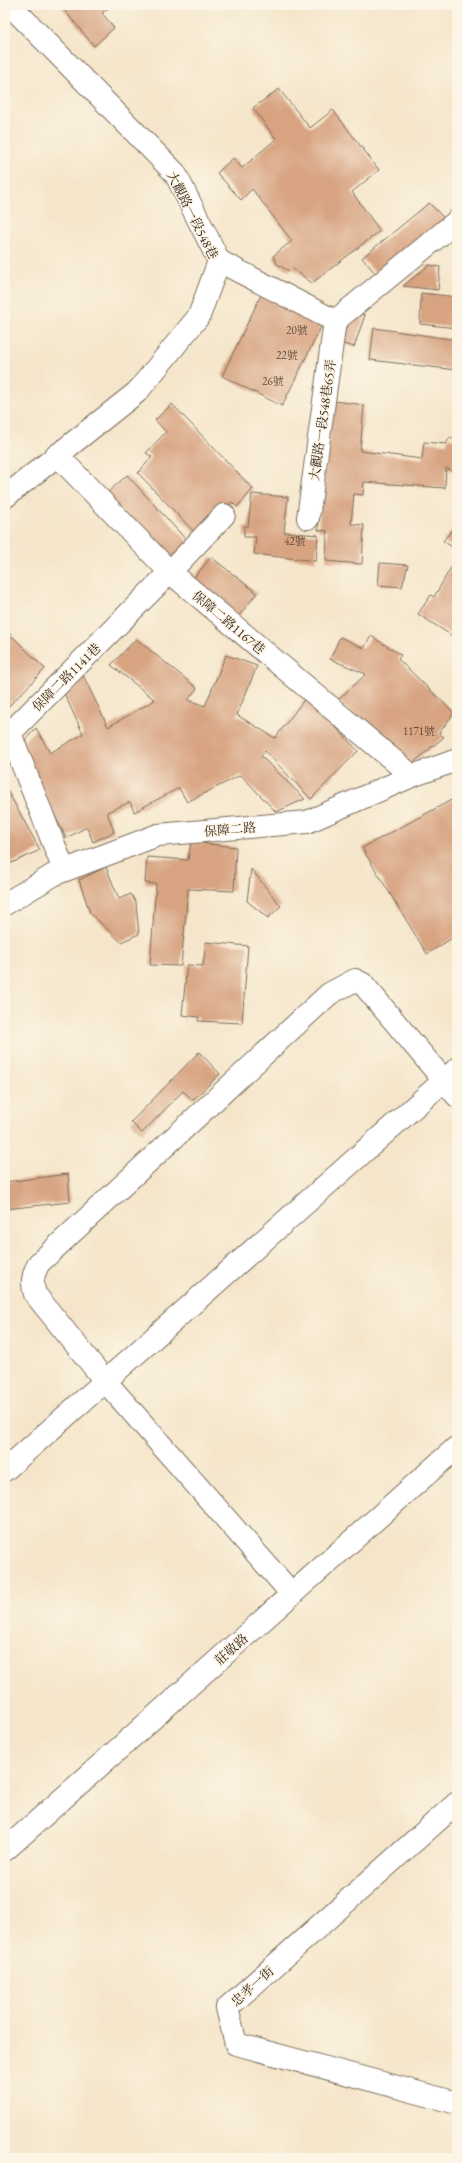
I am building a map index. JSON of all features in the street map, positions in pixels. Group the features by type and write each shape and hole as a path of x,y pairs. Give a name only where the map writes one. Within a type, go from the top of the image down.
{"street":[{"name":"大觀路一段548巷","path":"5,497 136,392 199,316 219,261 175,173 10,5"},
{"path":"219,261 335,321 457,221"},
{"name":"大觀路一段548巷65弄","path":"308,518 335,321"},
{"name":"保障二路1167巷","path":"57,455 170,572 412,776"},
{"name":"保障二路1141巷","path":"64,870 10,733 170,572 224,515"},
{"name":"保障二路","path":"5,904 55,874 158,835 307,822 412,776 457,760"},
{"path":"292,1594 106,1382 35,1294 32,1283 39,1263 329,994 355,980 363,984 450,1074 457,1096"},
{"path":"5,1470 106,1382 450,1074"},
{"name":"莊敬路","path":"5,1850 457,1447"},
{"name":"忠孝一街","path":"457,1803 227,2008 236,2044 457,2103"}],"building":[{"path":"60,5 112,5 102,13 114,28 94,46"},
{"path":"279,89 310,128 333,110 379,170 352,192 380,231 312,283 292,268 289,271 277,264 273,256 292,241 252,189 241,200 217,173 233,158 242,168 276,139 253,108"},
{"path":"429,203 446,220 379,277 362,258"},
{"path":"429,265 440,267 438,290 403,286"},
{"path":"262,293 322,325 282,406 222,376"},
{"path":"421,293 457,297 457,328 420,324"},
{"path":"352,313 365,315 354,347 340,343"},
{"path":"374,328 457,340 457,370 370,360"},
{"path":"334,401 364,405 360,451 422,459 424,442 446,444 450,437 457,442 457,473 446,468 445,488 364,482 363,495 354,494 351,524 364,525 362,564 326,561 327,531 318,530"},
{"path":"172,404 253,489 237,507 232,502 198,536 138,473 152,457 146,453 166,432 155,420"},
{"path":"127,475 190,544 168,565 106,494"},
{"path":"252,494 288,497 284,532 318,535 316,561 254,554 256,537 244,537 244,526 248,526"},
{"path":"453,529 457,531 457,550 443,541"},
{"path":"211,557 257,593 239,616 192,580"},
{"path":"457,557 457,639 418,614 431,595 434,597"},
{"path":"380,563 408,565 402,587 378,585"},
{"path":"5,629 45,669 5,710"},
{"path":"371,636 401,655 398,659 454,713 439,733 444,737 407,768 338,700 366,674 330,659 340,637 364,648"},
{"path":"136,639 197,688 188,700 205,706 226,655 257,666 237,715 275,738 307,696 358,751 311,799 265,751 261,756 305,799 276,812 241,775 187,802 179,788 134,812 130,802 107,812 114,832 93,842 87,827 66,838 24,754 25,740 36,728 50,753 83,734 64,693 83,675 108,727 155,700 111,665"},
{"path":"5,786 40,850 5,866"},
{"path":"457,797 457,935 427,954 362,848"},
{"path":"191,842 236,847 234,891 188,889 181,966 150,965 156,884 145,883 147,857 188,860"},
{"path":"106,867 119,899 131,894 136,903 139,934 121,942 90,913 79,880"},
{"path":"251,869 281,906 268,918 247,901"},
{"path":"206,942 248,946 242,1023 198,1021 199,1017 182,1015 187,965 203,966"},
{"path":"199,1052 220,1074 193,1100 183,1091 142,1133 131,1122"},
{"path":"68,1174 70,1202 5,1209 5,1182"},
{"path":"5,1276 8,1289 5,1289"}]}
